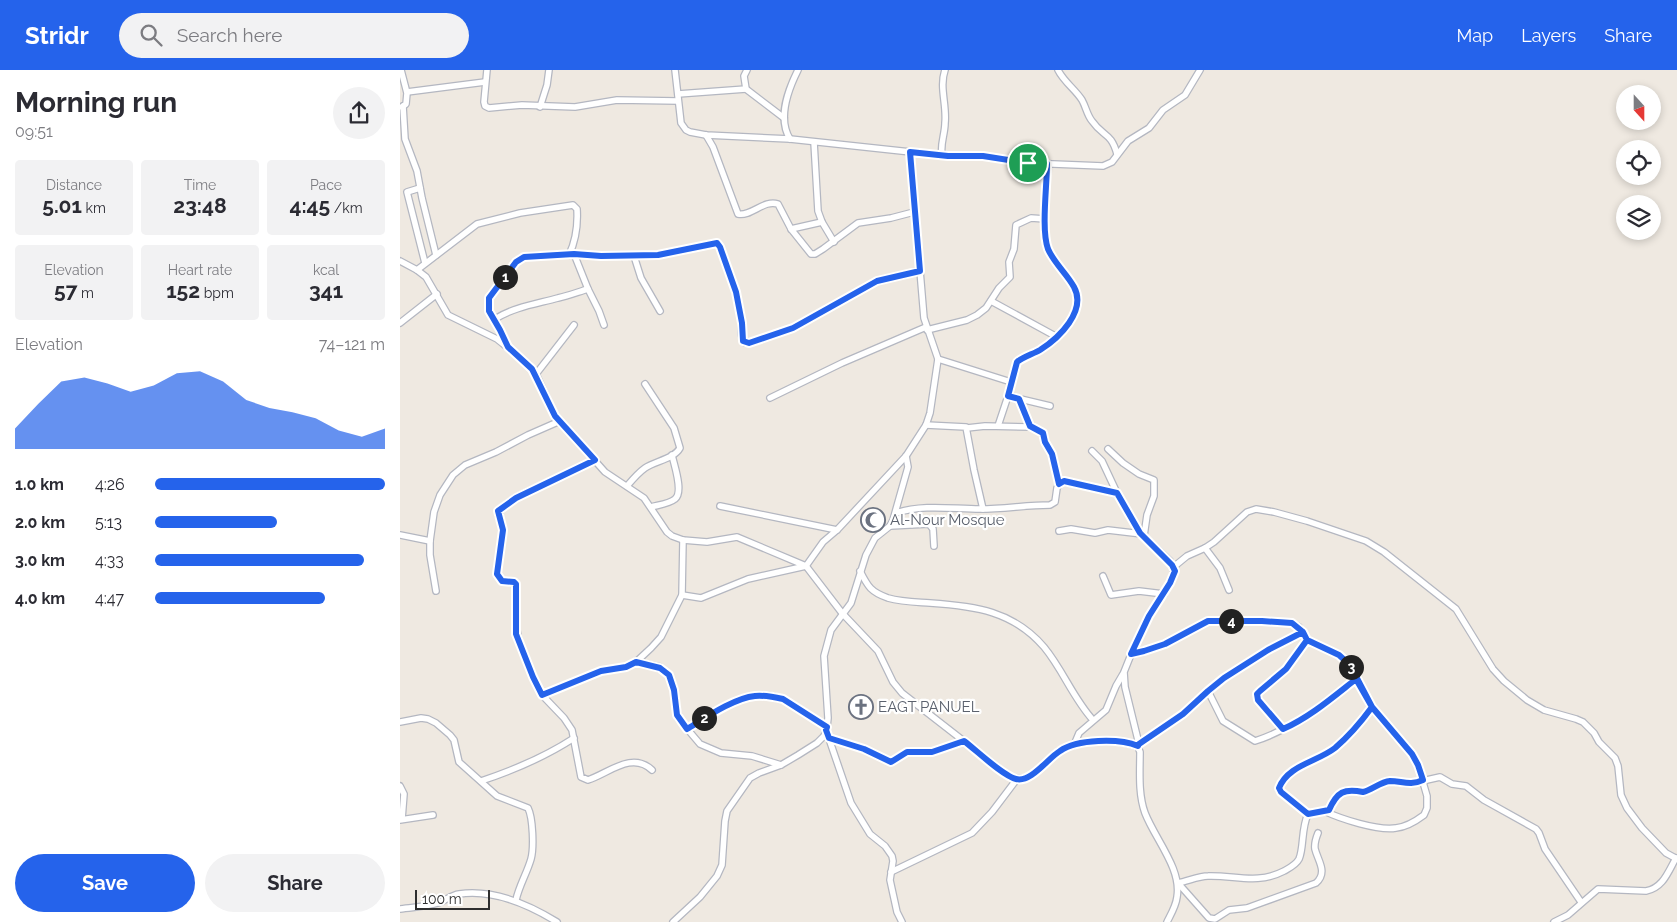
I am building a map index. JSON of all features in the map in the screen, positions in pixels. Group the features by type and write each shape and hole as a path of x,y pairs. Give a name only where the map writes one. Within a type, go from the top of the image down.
{"street":[{"path":"402,70 407,92 407,101 402,107 405,139 417,171 436,255"},
{"path":"487,70 483,98 484,105 489,108 522,105 576,107 617,100 678,98 746,89"},
{"path":"540,107 547,85 549,70"},
{"path":"675,70 680,120 683,126 690,132 706,135 790,139 942,155 983,156 1047,164 1105,166 1112,162 1128,141 1149,128 1163,110 1185,95 1200,70"},
{"path":"747,70 743,73 746,89 784,118"},
{"path":"790,139 786,132 784,118 787,95 798,70"},
{"path":"942,155 946,121 943,79 945,70"},
{"path":"1058,70 1064,82 1082,100 1091,121 1114,142 1117,154"},
{"path":"407,92 485,82"},
{"path":"706,135 713,147 738,214 744,214 775,202 780,206 791,229 811,254 815,254 834,242 858,223 914,212"},
{"path":"814,142 818,211 834,242"},
{"path":"682,595 701,598 748,579 806,566 823,542 837,530 906,456 926,425 930,413 938,359 926,329 924,318 910,152"},
{"path":"998,426 1018,361 1038,351 1057,337 1074,314 1078,298 1073,286 1048,248 1045,219 1047,164"},
{"path":"420,188 407,193 425,263"},
{"path":"417,270 477,224 520,213 573,205 577,209 577,220 572,254 604,325"},
{"path":"770,398 842,363 926,329 968,320 981,312 1010,277 1009,262 1014,249 1016,225 1031,218 1045,219"},
{"path":"791,229 822,222"},
{"path":"508,347 488,308 489,298 518,260 527,256 572,254 601,256 658,255 717,243 736,292 742,323 743,341 749,343 793,328 877,281 920,271"},
{"path":"634,256 641,278 660,311"},
{"path":"400,261 417,270 426,278 448,315 486,333 508,347 528,364 536,374 551,409 560,421 605,472 644,498 667,532 683,540 707,542 738,537 806,566 842,613 878,651 902,693 1010,777 1017,779 1029,777 1061,750 1074,745 1109,740 1138,745 1183,714 1208,691 1268,650 1303,632"},
{"path":"494,319 502,314 530,304 558,298 588,288"},
{"path":"400,322 436,294"},
{"path":"991,301 1057,337"},
{"path":"536,374 574,325"},
{"path":"938,359 1011,382"},
{"path":"627,486 644,469 672,455 680,448 678,436 645,384"},
{"path":"1008,396 1050,406"},
{"path":"1019,399 1031,427"},
{"path":"436,591 430,555 434,512 440,495 453,474 472,461 496,452 560,421"},
{"path":"896,513 919,507 983,509 1050,505 1055,502 1059,484 1052,454 1045,442 1043,433 1031,427 978,426 967,428 964,426 926,425"},
{"path":"967,428 983,509"},
{"path":"1108,449 1123,463 1146,477 1153,479 1156,483 1143,535"},
{"path":"1092,451 1102,461 1117,493 1143,535 1170,561 1175,571"},
{"path":"651,507 670,502 678,494 679,486 672,455"},
{"path":"902,922 894,901 890,880 893,861 885,846 870,834 848,797 829,738 824,656 831,630 851,603 860,571 875,538 890,526 896,513 900,490 908,467 906,456"},
{"path":"595,460 516,498 498,511 503,530 497,574 502,581 514,582 516,584 516,634 542,695 570,726 581,777 585,780 595,778 625,764 642,763 652,770"},
{"path":"1059,484 1064,481 1117,493"},
{"path":"720,506 837,530"},
{"path":"1074,745 1080,733 1106,710 1149,616 1164,594 1176,566 1182,559 1205,548 1247,512 1256,510 1274,512 1355,536 1384,552 1456,609 1493,669 1504,681 1535,705 1544,710 1583,722 1594,733 1599,742 1615,758 1618,766 1621,795 1627,808 1642,828 1666,853 1676,859 1661,885 1654,890 1604,888 1594,892 1568,915 1554,922"},
{"path":"890,526 929,524 933,529 934,546"},
{"path":"1059,531 1071,529 1095,533 1108,530 1143,535"},
{"path":"400,535 430,541"},
{"path":"542,695 601,671 626,667 636,662 651,648 660,637 682,595 683,540"},
{"path":"1205,548 1220,568 1229,590"},
{"path":"860,571 871,589 878,595 888,598 962,606 1000,614 1010,619 1032,634 1043,647 1078,701 1093,720"},
{"path":"1102,576 1111,595 1139,591 1164,594"},
{"path":"1131,654 1165,644 1208,621 1277,621 1292,623 1303,632 1307,640 1339,655 1350,665 1372,707 1412,754 1423,780 1427,802 1424,815 1399,828 1390,829 1357,823 1324,811"},
{"path":"1283,729 1258,700 1257,694 1286,669 1307,640"},
{"path":"636,662 660,668 669,675 674,690 677,715 700,744 721,753 752,756 781,765"},
{"path":"1124,672 1125,687 1140,752 1142,797 1145,812 1178,884 1177,899 1167,922"},
{"path":"1208,691 1224,721 1253,740 1257,740 1296,724 1356,679"},
{"path":"687,729 722,708 754,696 783,699 827,728"},
{"path":"1308,814 1279,790 1284,777 1336,748 1360,723 1372,707"},
{"path":"400,722 421,718 436,723 454,740 459,762 497,796 526,806 530,814 532,857 520,884 516,900"},
{"path":"674,922 700,897 720,871 725,821 727,811 734,800 755,775 781,765 817,743 827,728"},
{"path":"481,781 524,765 557,749 574,738"},
{"path":"829,738 864,749 891,762 907,752 932,752 964,741"},
{"path":"1308,814 1329,810 1332,802 1346,790 1352,789 1363,792 1384,782 1409,784 1440,778 1452,784 1466,786 1484,800 1536,829 1545,849 1581,902"},
{"path":"891,872 975,831 1004,798 1017,779"},
{"path":"400,786 404,794 401,819 433,815"},
{"path":"1178,884 1207,876 1259,879 1279,874 1297,862 1300,855 1304,822 1308,814"},
{"path":"1178,884 1209,918 1215,918 1229,910 1247,908 1300,889 1319,880 1322,870 1315,846 1318,833"},
{"path":"400,909 438,903 458,894 484,894 516,900 557,922"}],"place":[{"name":"Al-Nour Mosque","path":"873,520"},
{"name":"EAGT PANUEL","path":"861,707"}],"route":[{"path":"1028,163 983,156 948,156 910,152 920,271 877,281 793,328 749,343 745,343 742,338 742,323 736,292 717,243 658,255 601,256 574,254 527,256 518,260 491,294 488,301 489,311 508,347 528,364 536,374 546,400 555,416 595,460 516,498 498,511 503,530 497,574 502,581 511,581 516,584 516,634 542,695 601,671 626,667 636,662 660,668 669,675 676,698 677,715 687,729 722,708 747,698 764,696 783,699 827,727 826,730 829,738 864,749 891,762 906,752 932,752 964,741 1010,777 1020,780 1029,777 1061,750 1074,745 1109,740 1138,746 1183,714 1224,678 1268,650 1303,632 1307,640 1339,655 1350,665 1372,707 1412,754 1423,780 1409,784 1384,782 1367,792 1352,789 1346,790 1332,802 1329,810 1308,814 1279,790 1284,777 1288,774 1336,748 1360,723 1372,707 1356,679 1296,724 1283,729 1258,700 1257,694 1286,669 1307,640 1305,635 1303,632 1299,627 1292,623 1277,621 1208,621 1175,640 1131,654 1149,616 1164,594 1175,571 1170,561 1140,533 1122,498 1117,493 1064,481 1059,484 1052,454 1045,442 1043,433 1030,426 1019,399 1008,396 1017,362 1048,345 1057,337 1074,314 1078,298 1073,286 1051,255 1046,244 1047,164 1028,163"}]}
